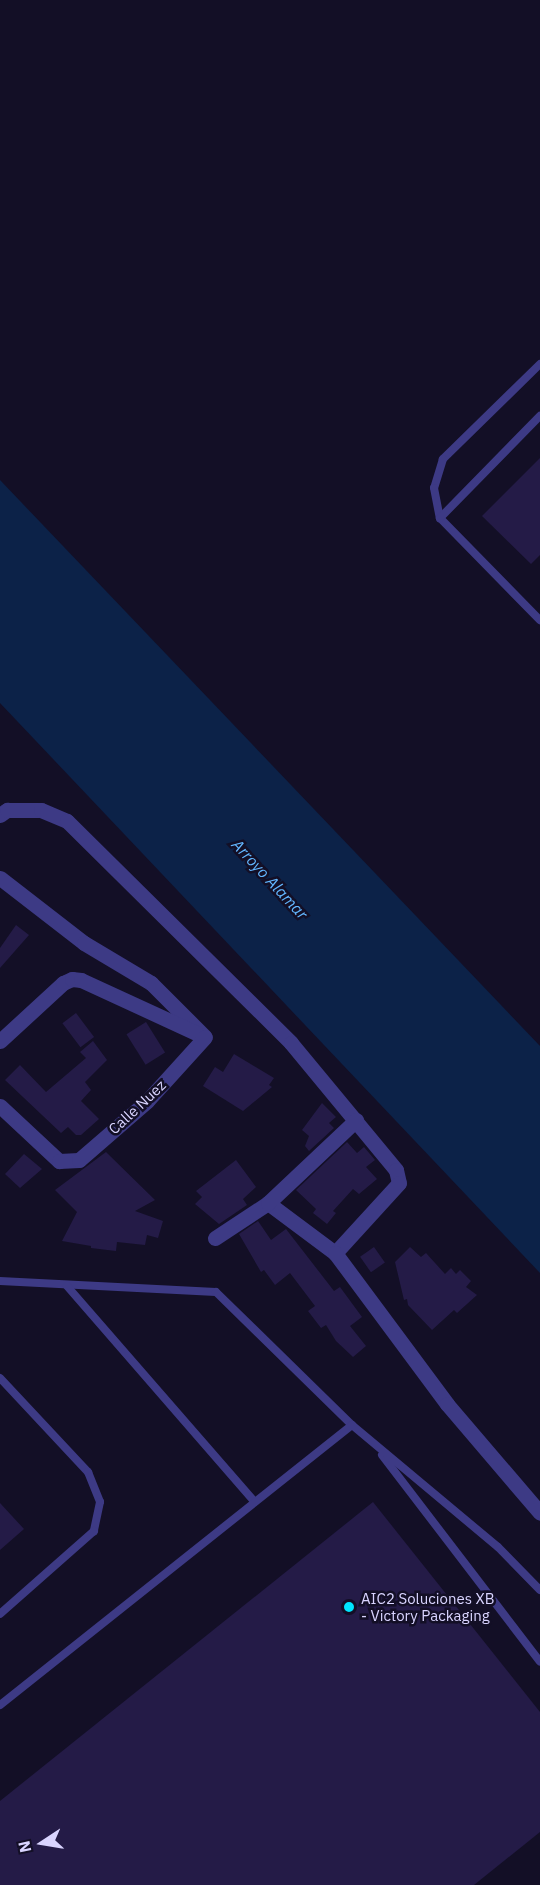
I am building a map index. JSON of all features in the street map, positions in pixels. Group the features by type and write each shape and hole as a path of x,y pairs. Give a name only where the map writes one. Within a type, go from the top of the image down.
{"street":[{"path":"0,815 7,810 41,810 67,821 291,1043 396,1170 399,1183 335,1253"},
{"path":"0,878 84,943 151,983 205,1037"},
{"path":"0,1041 63,983 72,979 81,980 205,1037"},
{"name":"Calle Nuez","path":"0,1106 59,1161 79,1160 147,1101 205,1037"},
{"path":"215,1238 268,1203 356,1120"},
{"path":"268,1203 335,1253 447,1404 540,1514"}],"lane":[{"path":"540,364 443,459 434,488 440,518 540,620"},
{"path":"440,518 540,416"},
{"path":"0,1281 216,1292 352,1425 498,1547 540,1590"},
{"path":"67,1286 255,1502"},
{"path":"0,1378 88,1472 100,1502 94,1531 0,1614"},
{"path":"0,1705 352,1425"},
{"path":"373,1443 540,1662"}],"water":[{"name":"Arroyo Alamar","path":"0,480 540,1046 540,1273 0,703"}],"building":[{"path":"540,458 540,555 531,564 482,516"},
{"path":"16,925 29,935 0,968 0,948"},
{"path":"76,1013 94,1037 80,1047 62,1023"},
{"path":"146,1022 165,1053 146,1065 126,1034"},
{"path":"93,1041 107,1060 85,1082 91,1090 81,1101 99,1119 81,1135 76,1135 68,1127 61,1133 5,1080 20,1065 46,1092 86,1058 80,1052"},
{"path":"234,1054 274,1078 269,1085 272,1087 243,1111 203,1086 215,1067 223,1072"},
{"path":"322,1103 336,1117 329,1123 334,1128 309,1151 305,1146 309,1136 302,1130"},
{"path":"347,1142 357,1153 364,1147 375,1160 366,1167 377,1179 359,1194 353,1189 333,1211 336,1213 327,1224 313,1213 316,1209 296,1190"},
{"path":"106,1152 155,1200 135,1211 163,1221 158,1238 147,1235 145,1245 117,1242 116,1251 62,1241 77,1212 55,1190"},
{"path":"24,1154 42,1169 20,1188 5,1174"},
{"path":"236,1160 256,1187 243,1199 247,1205 219,1224 195,1204 202,1197 196,1191"},
{"path":"258,1221 271,1240 286,1229 334,1291 340,1287 362,1317 350,1326 366,1346 353,1357 336,1341 326,1325 321,1328 308,1311 315,1306 290,1273 275,1285 264,1270 261,1272 239,1234"},
{"path":"374,1247 385,1263 371,1272 360,1257"},
{"path":"410,1247 421,1257 426,1253 445,1274 451,1268 456,1274 460,1270 471,1281 466,1287 477,1295 457,1313 454,1310 432,1330 408,1305 407,1299 404,1300 395,1262"},
{"name":"AIC2 Soluciones XB - Victory Packaging","path":"373,1502 540,1712 540,1832 474,1885 0,1885 0,1801"},
{"path":"0,1503 24,1529 0,1550"}],"place":[{"name":"AIC2 Soluciones XB - Victory Packaging","path":"349,1607"}]}
